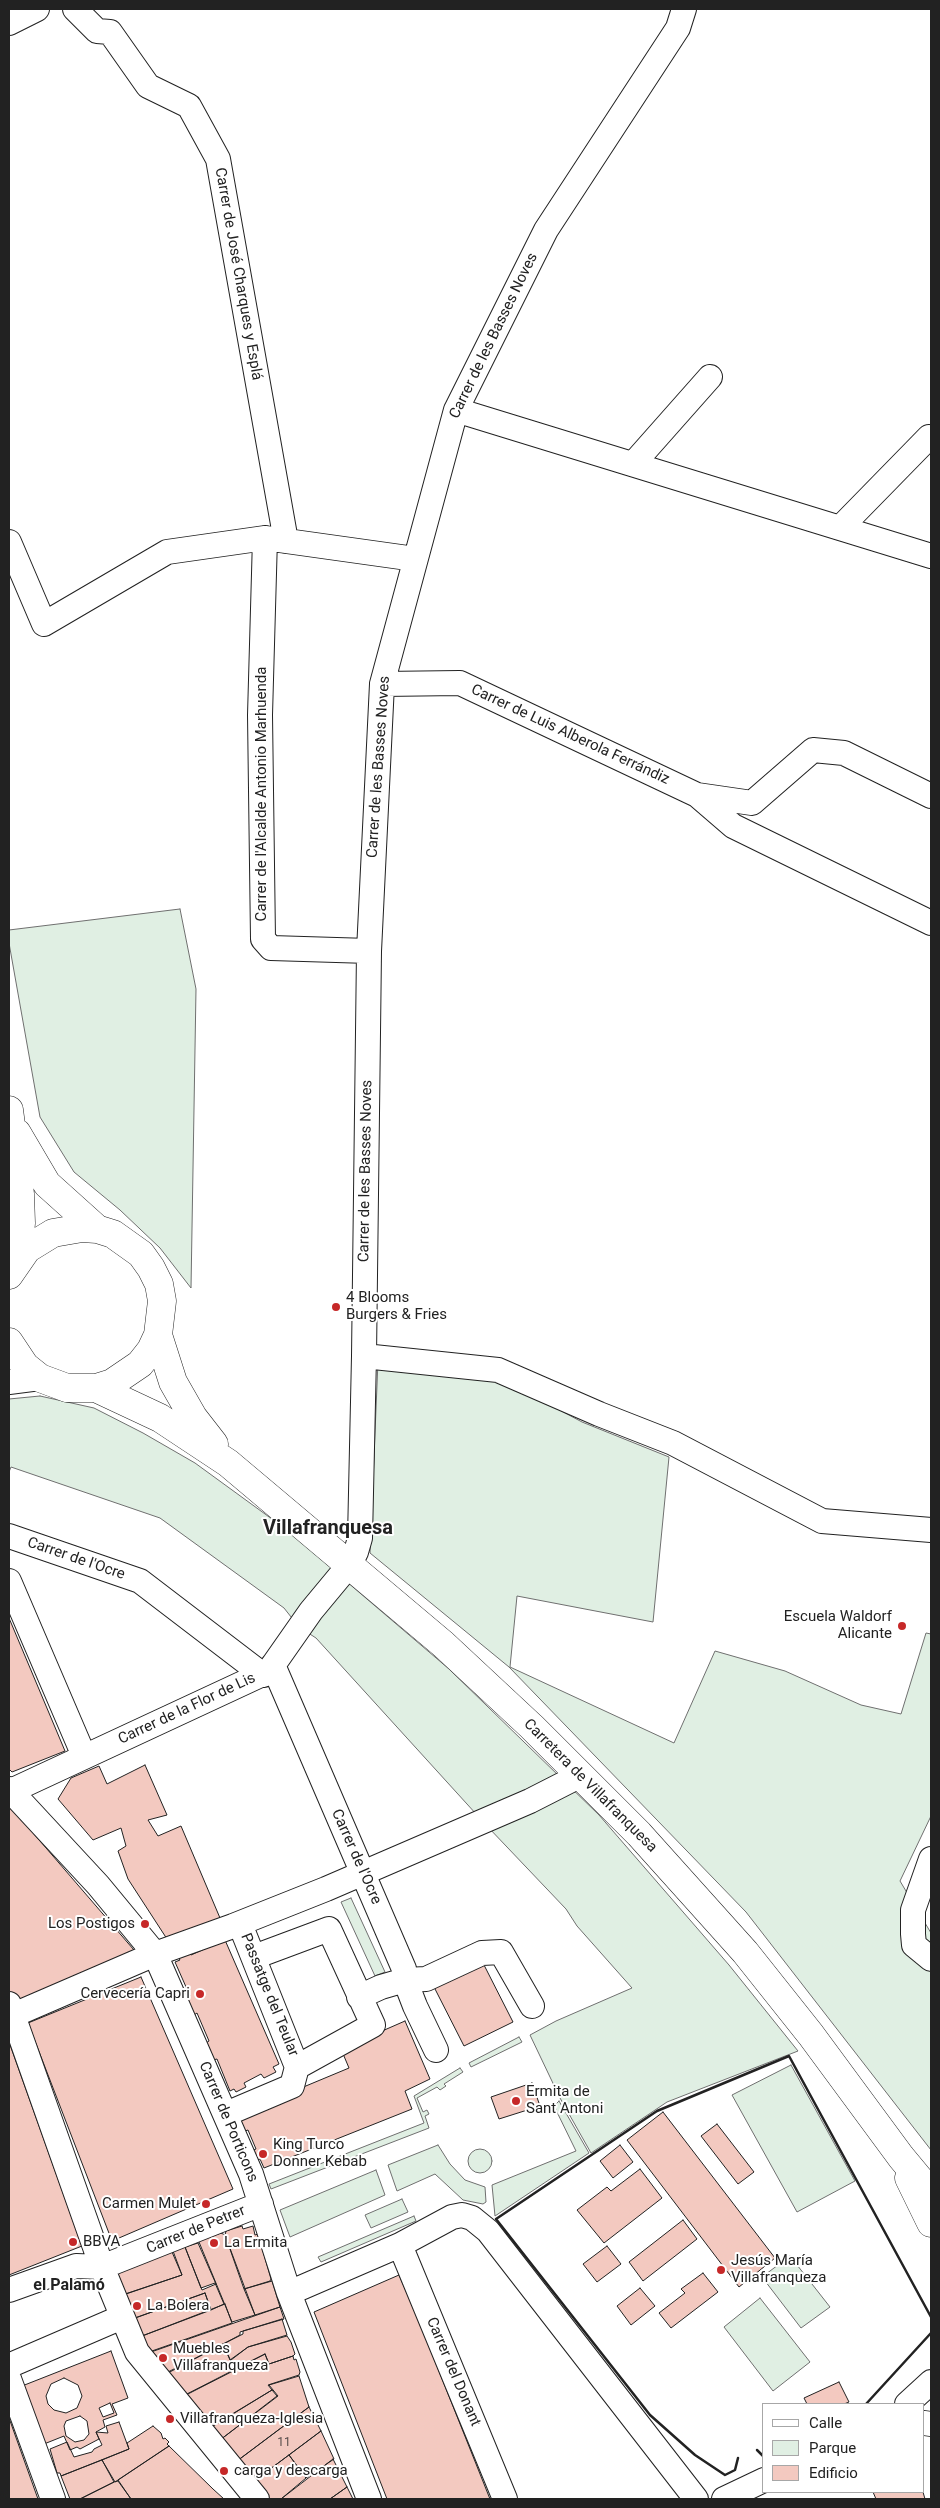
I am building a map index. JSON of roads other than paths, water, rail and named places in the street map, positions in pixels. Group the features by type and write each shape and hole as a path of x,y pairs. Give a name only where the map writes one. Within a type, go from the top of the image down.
{"main road":[{"path":"10,1117 47,1184 96,1230"},
{"path":"10,1117 21,1212 13,1267"},
{"path":"9,1342 25,1366 40,1378 67,1388 96,1388 112,1383 140,1364 151,1350 158,1335 162,1301 152,1268 141,1254 113,1234 96,1230 82,1228 53,1233 27,1249 13,1267"},
{"name":"Carretera de Villafranquesa","path":"158,1335 167,1366 182,1398 228,1463"},
{"name":"Carretera de Villafranquesa","path":"96,1388 160,1418 228,1463 350,1564 483,1681 581,1775 639,1834 745,1952 811,2034 901,2157 931,2193"},
{"name":"Carretera de Villafranquesa","path":"901,2157 912,2187 931,2223"}],"street":[{"path":"9,23 37,9"},
{"name":"Carrer de José Charques y Esplá","path":"76,9 97,31 110,32 148,86 189,106 218,159 276,540"},
{"name":"Carrer de les Basses Noves","path":"350,1564 360,1538 369,951 382,684 456,410 546,230 678,28 684,9"},
{"path":"633,464 710,377"},
{"path":"456,410 931,556"},
{"path":"841,528 929,437"},
{"path":"9,542 44,624 167,552 276,540 415,558"},
{"name":"Carrer de l'Alcalde Antonio Marhuenda","path":"276,540 260,715 263,939 271,948 369,951"},
{"name":"Carrer de Luis Alberola Ferrándiz","path":"382,684 460,683 697,794 752,803 813,750 844,754 931,796"},
{"name":"Carrer de Luis Alberola Ferrándiz","path":"697,794 733,826 931,923"},
{"path":"364,1356 498,1370 599,1414 673,1443 822,1521 931,1530"},
{"path":"9,1382 40,1378"},
{"name":"Carrer de l'Ocre","path":"9,1536 140,1581 268,1670 362,1873 404,1969 405,1980 436,2050"},
{"name":"Carrer de la Flor de Lis","path":"10,1790 268,1670 350,1564"},
{"path":"9,1581 84,1756"},
{"path":"256,2499 137,2352 102,2267 10,2012 156,1954 240,1924 530,1801 581,1775"},
{"name":"Carrer de Porticons","path":"10,1790 98,1886 156,1954 226,2114 261,2204 288,2293 370,2499"},
{"path":"923,1952 913,1910 931,1859"},
{"name":"Passatge del Teular","path":"240,1924 297,2067"},
{"path":"226,2114 292,2086 297,2067 373,2026 329,1929 254,1957"},
{"path":"360,1997 381,1987 405,1980 426,1978 482,1953 501,1952 532,2006"},
{"name":"Carrer de Petrer","path":"102,2267 261,2204"},
{"path":"288,2293 400,2245 452,2217 462,2215 472,2218 488,2231 696,2499"},
{"name":"Carrer del Donant","path":"400,2245 506,2499"},
{"path":"9,2290 76,2266 102,2267"},
{"path":"52,2494 11,2377 122,2317"},
{"path":"909,2403 931,2382"},
{"path":"724,2499 762,2481"}],"place":[{"name":"4 Blooms Burgers & Fries","path":"336,1307"},
{"name":"Escuela Waldorf Alicante","path":"902,1626"},
{"name":"Los Postigos","path":"145,1924"},
{"name":"Cervecería Capri","path":"200,1994"},
{"name":"Ermita de Sant Antoni","path":"516,2101"},
{"name":"King Turco Donner Kebab","path":"263,2154"},
{"name":"Carmen Mulet","path":"206,2204"},
{"name":"BBVA","path":"73,2242"},
{"name":"La Ermita","path":"214,2243"},
{"name":"Jesús María Villafranqueza","path":"721,2270"},
{"name":"La Bolera","path":"137,2306"},
{"name":"Muebles Villafranqueza","path":"163,2358"},
{"name":"Villafranqueza-Iglesia","path":"170,2419"},
{"name":"carga y descarga","path":"224,2471"}],"district":[{"name":"Villafranquesa","path":"328,1529"},
{"name":"el Palamó","path":"69,2286"}]}
